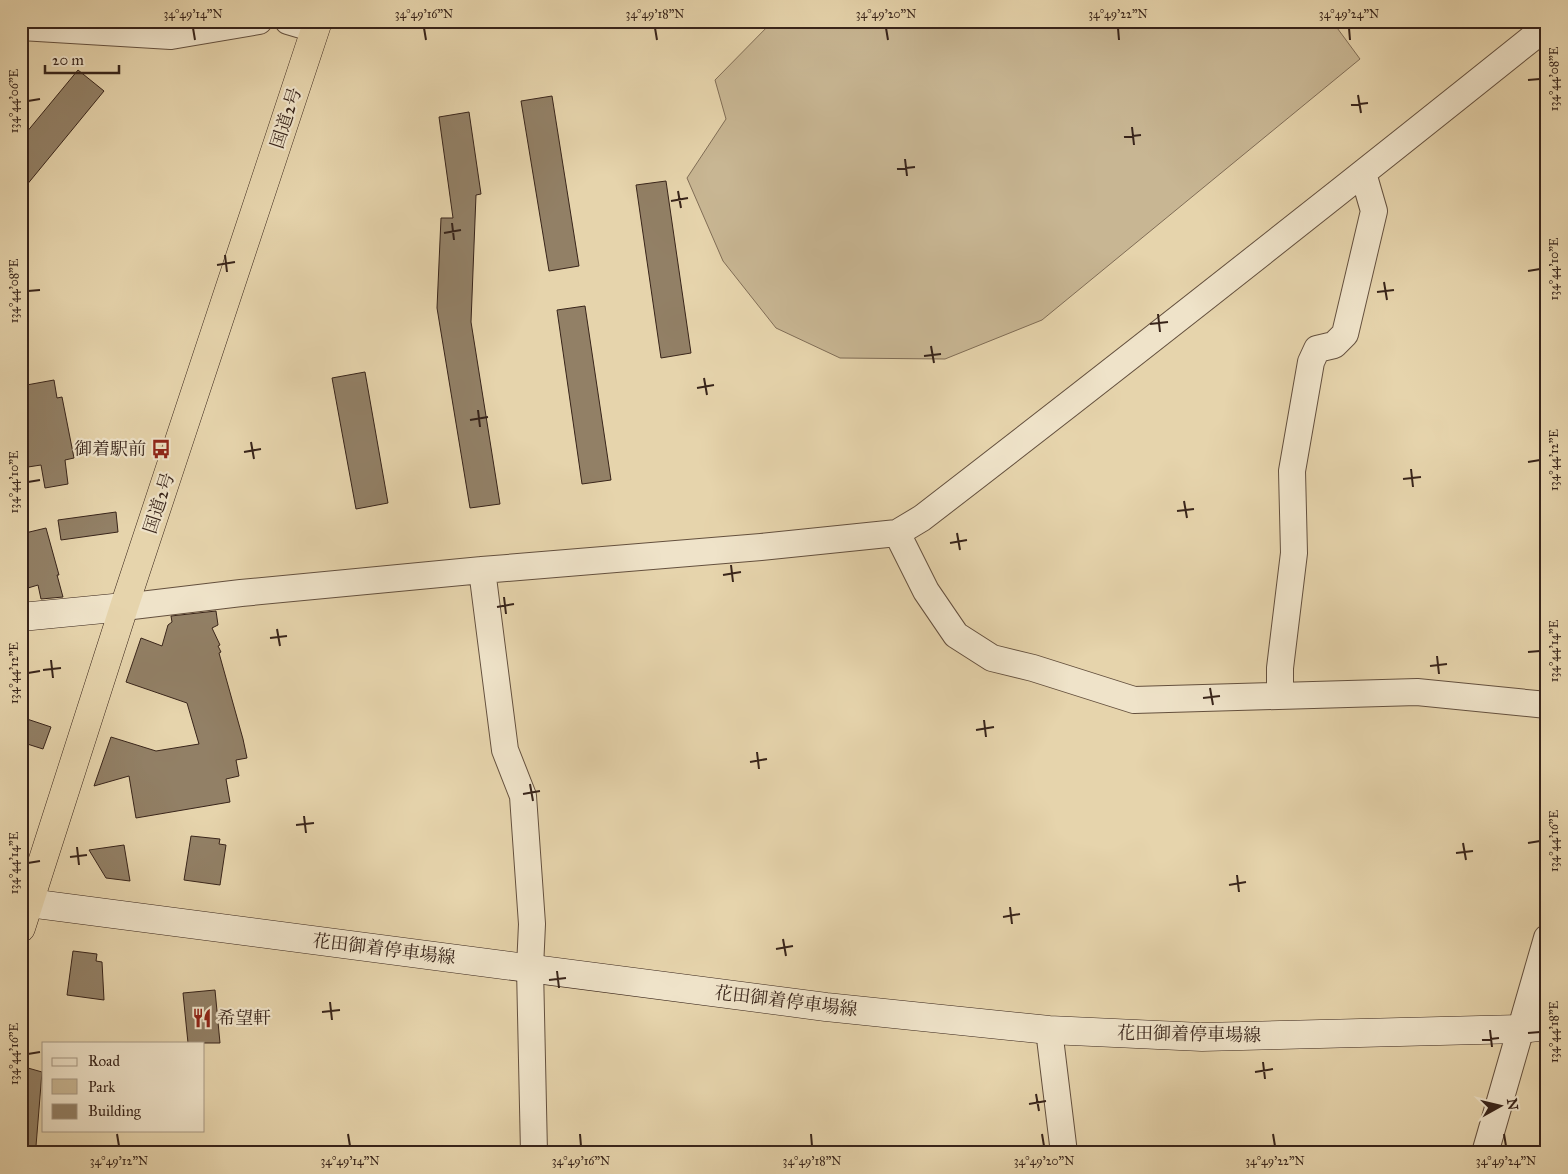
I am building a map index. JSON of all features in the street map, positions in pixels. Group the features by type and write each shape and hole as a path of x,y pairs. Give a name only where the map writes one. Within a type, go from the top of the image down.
{"highway":[{"name":"国道2号","path":"24,911 316,25"}],"main road":[{"path":"21,617 124,607"},
{"name":"花田御着停車場線","path":"24,911 530,968 826,1007 1049,1030 1202,1037 1520,1029 1547,1026"}],"street":[{"path":"21,27 170,36 259,21"},
{"path":"288,21 316,25"},
{"path":"124,607 241,593 482,570 761,547 897,533 922,518 978,475 1547,26"},
{"path":"1280,695 1280,668 1294,553 1292,471 1311,362 1317,349 1334,345 1345,334 1374,211 1363,173"},
{"path":"897,533 926,591 956,635 992,658 1033,668 1134,700 1416,692 1547,705"},
{"path":"482,570 505,750 523,796 532,924 530,968 534,1153"},
{"path":"1486,1153 1547,938"},
{"path":"1049,1030 1064,1153"}],"green space":[{"path":"773,21 1332,21 1360,59 1042,320 945,359 840,358 776,328 723,261 687,178 726,119 715,80"}],"building":[{"path":"78,70 104,91 21,192 21,139"},
{"path":"552,96 579,266 549,271 521,101"},
{"path":"469,112 481,194 476,195 471,322 500,504 470,508 437,308 441,218 453,218 439,117"},
{"path":"666,181 691,353 661,358 636,185"},
{"path":"585,306 611,480 582,484 557,310"},
{"path":"365,372 388,503 356,509 332,378"},
{"path":"54,380 57,398 62,397 74,458 65,460 68,484 45,488 41,465 28,467 21,435 21,386"},
{"path":"116,512 118,532 61,540 58,520"},
{"path":"46,528 63,597 41,599 38,585 28,588 21,562 21,534"},
{"path":"216,611 218,625 212,628 220,645 218,646 221,652 219,653 247,758 236,760 239,776 226,779 230,802 136,818 129,776 94,786 111,737 156,751 199,744 187,703 126,682 141,638 162,646 168,625 172,622 171,616"},
{"path":"21,717 51,727 43,749 21,742"},
{"path":"191,836 220,839 219,844 226,845 220,885 184,880"},
{"path":"124,845 130,881 106,878 89,850"},
{"path":"73,951 97,954 96,961 102,962 104,1000 67,995"},
{"name":"希望軒","path":"215,990 220,1043 188,1042 183,993"},
{"path":"21,1066 42,1072 36,1146 21,1146"}],"place":[{"name":"御着駅前","path":"161,449"},
{"name":"希望軒","path":"202,1018"}]}
